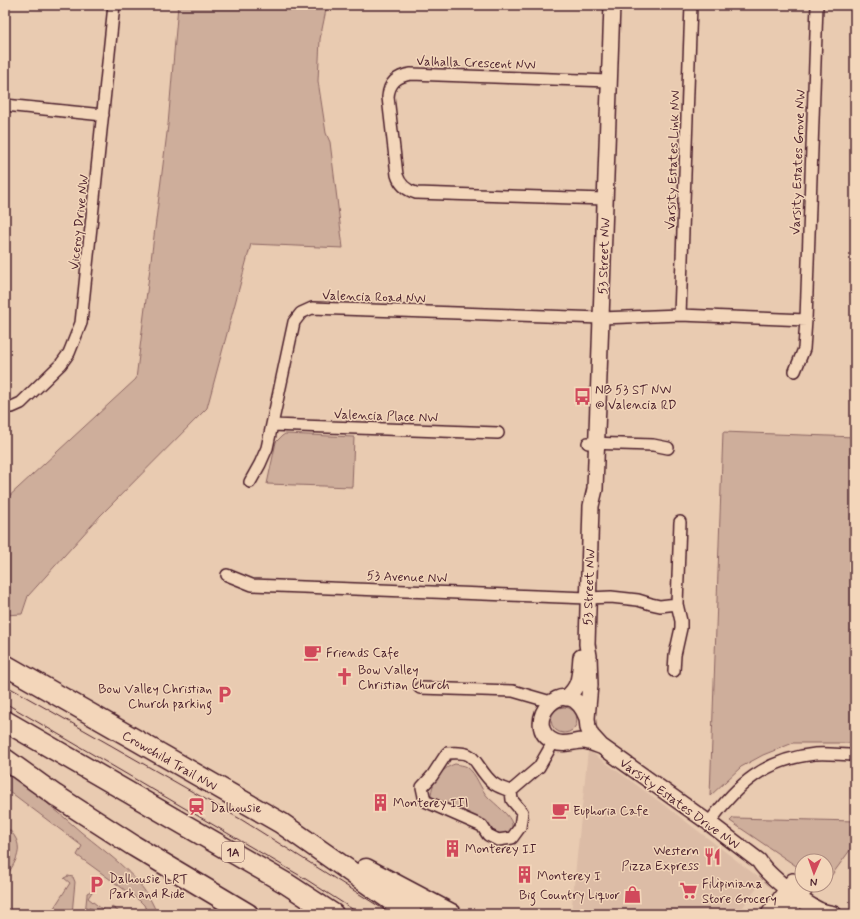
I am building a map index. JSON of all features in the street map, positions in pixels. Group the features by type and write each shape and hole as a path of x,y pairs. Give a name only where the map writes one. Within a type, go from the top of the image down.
{"highway":[{"name":"Crowchild Trail NW","path":"5,665 281,824 411,914"},
{"name":"1A","path":"5,721 280,880 333,914"},
{"path":"5,759 55,795 134,846 248,914"},
{"path":"281,824 451,914"}],"street":[{"name":"Viceroy Drive NW","path":"5,407 12,407 21,403 61,364 69,353 81,322 114,5"},
{"name":"53 Street NW","path":"603,5 605,81"},
{"name":"53 Street NW","path":"587,718 590,685 587,644 591,506 595,489 592,443 605,81 612,5"},
{"name":"Varsity Estates Link NW","path":"680,315 691,5"},
{"name":"Varsity Estates Grove NW","path":"795,371 804,349 806,320 817,5"},
{"name":"Valhalla Crescent NW","path":"601,199 416,193 410,191 400,184 397,175 388,97 390,87 397,78 410,74 605,81"},
{"path":"5,105 103,115"},
{"name":"Valencia Road NW","path":"250,482 267,448 294,322 301,313 307,310 318,308 597,318"},
{"path":"597,318 680,315 806,320"},
{"name":"Valencia Place NW","path":"272,425 498,433"},
{"path":"592,443 653,445 668,448"},
{"path":"674,671 681,620 677,604 680,522"},
{"name":"53 Avenue NW","path":"227,575 252,585 588,598 611,597 638,600 660,606 677,604"},
{"name":"53 Street NW","path":"566,698 574,691 578,683 581,655 587,644"},
{"path":"420,688 513,691 551,702"},
{"path":"511,791 539,767 554,741 543,730 542,715 534,698"},
{"path":"542,715 551,702 566,698 579,703 587,718"},
{"name":"Varsity Estates Drive NW","path":"587,718 591,736 601,746 709,823 759,861 767,861 794,887"},
{"name":"Varsity Estates Drive NW","path":"554,741 566,744 584,741 601,746"},
{"path":"447,753 463,753 473,757 487,777 497,786 511,791 512,800 522,812 520,827 512,838 498,840 488,835 482,826 425,801 422,787 432,776 447,753"},
{"path":"709,823 722,804 737,788 766,769 793,758 816,754 855,755"},
{"path":"768,914 794,891"},
{"path":"787,914 795,893"},
{"name":"Varsity Estates Drive NW","path":"800,893 819,910 835,914"}],"shaded area":[{"path":"178,5 327,5 320,39 318,81 326,133 330,142 343,248 251,244 207,408 100,516 28,596 22,614 5,615 5,500 136,379 168,125"},
{"path":"723,432 855,437 855,743 793,743 763,755 741,767 710,796"},
{"path":"285,434 354,437 352,487 267,484 276,442"},
{"path":"564,707 573,711 577,720 573,729 564,733 555,729 551,720 555,711"},
{"path":"588,750 667,807 762,880 738,914 571,914"},
{"path":"455,764 466,766 476,777 485,794 509,817 512,826 511,831 506,836 502,838 431,799 432,788 437,777 445,769"},
{"path":"5,770 125,868 144,889 157,914 148,914 144,905 140,901 78,856 77,855 82,846 5,788"},
{"path":"733,818 855,821 855,847 853,846 834,872 834,853 794,853 794,865 730,821"},
{"path":"5,826 16,839 18,852 14,864 5,878"},
{"path":"68,876 73,877 75,882 72,914 50,914 70,883 64,878"},
{"path":"92,892 88,898 107,913 112,907 122,914 107,914 89,908 87,914 85,914 87,893"},
{"path":"43,910 50,914 43,914"}],"tram line":[{"path":"5,685 242,820 391,914"},
{"path":"5,703 304,878 360,914"}],"place":[{"name":"NB 53 ST NW @ Valencia RD","path":"582,396"},
{"name":"Friends Cafe","path":"313,652"},
{"name":"Bow Valley Christian Church","path":"345,676"},
{"name":"Bow Valley Christian Church parking","path":"225,695"},
{"name":"Monterey III","path":"380,802"},
{"name":"Dalhousie","path":"197,807"},
{"name":"Euphoria Cafe","path":"560,810"},
{"name":"Monterey II","path":"452,848"},
{"name":"Western Pizza Express","path":"712,857"},
{"name":"Monterey I","path":"524,875"},
{"name":"Dalhousie LRT Park and Ride","path":"96,885"},
{"name":"Filipiniana Store Grocery","path":"689,890"},
{"name":"Big Country Liquor","path":"633,894"}]}
